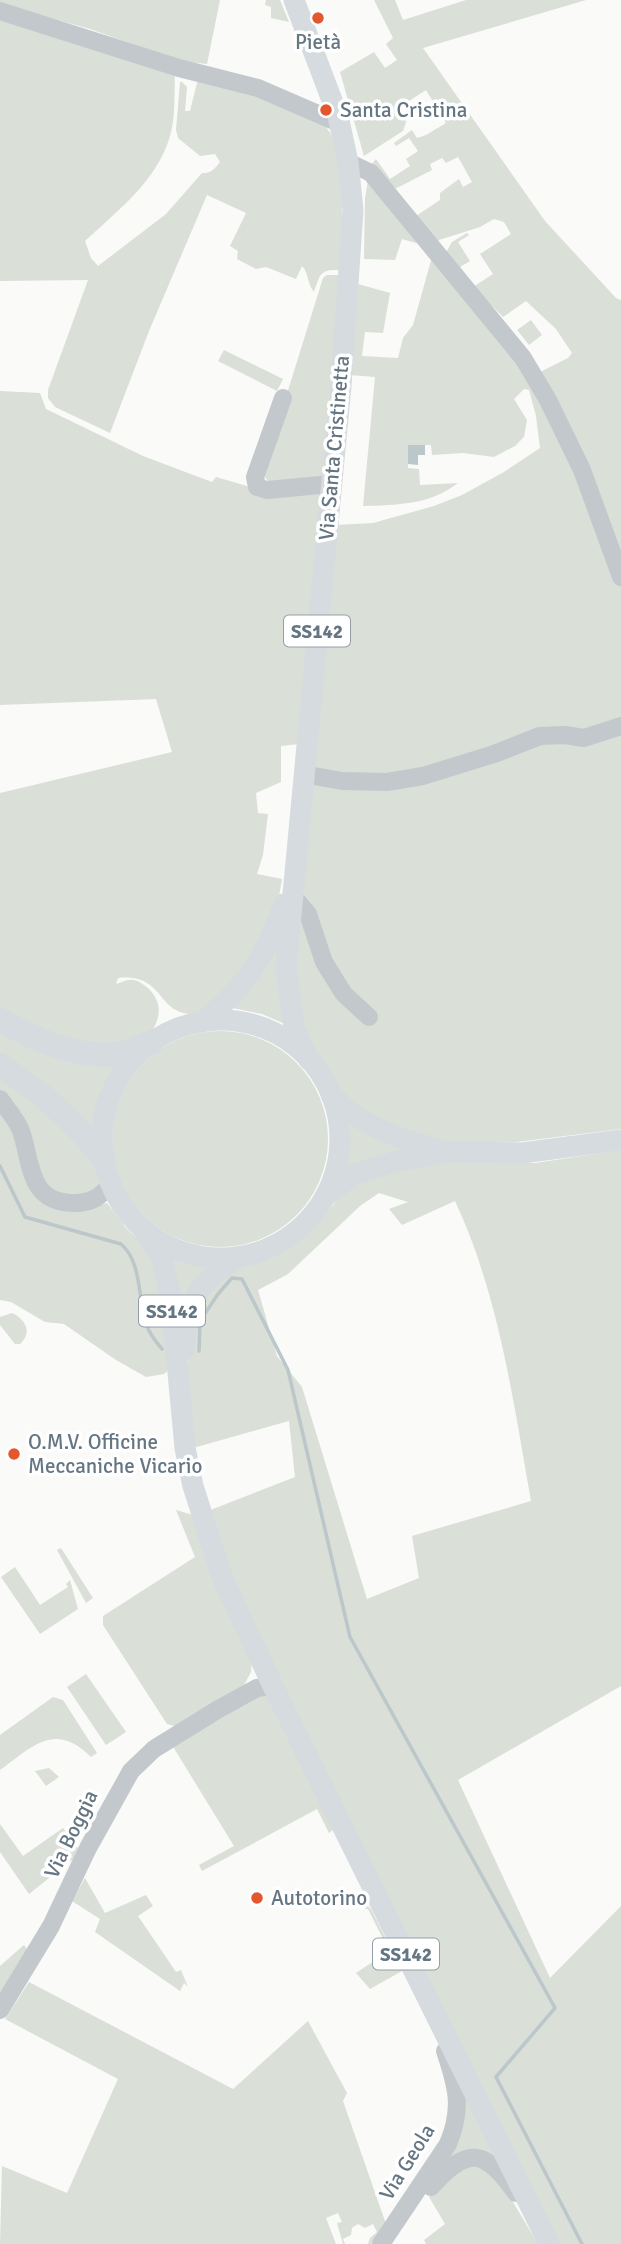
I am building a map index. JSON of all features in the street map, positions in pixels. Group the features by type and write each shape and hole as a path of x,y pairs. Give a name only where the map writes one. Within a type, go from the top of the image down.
{"highway":[{"path":"0,1020 57,1047 78,1052 121,1053 152,1042"},
{"path":"0,1065 42,1095 74,1124 104,1159"}],"main road":[{"name":"Via Santa Cristinetta","path":"294,0 339,123 348,162 354,210 341,386 286,968 294,1027 309,1059"},
{"name":"Via Santa Cristinetta","path":"202,1022 243,984 260,960 293,886"},
{"path":"331,1095 338,1119 339,1145 335,1173 324,1198 310,1218 289,1236 265,1250 214,1258 187,1253 162,1243 142,1228 124,1208 111,1184 104,1159 104,1119 112,1093 132,1060 152,1042 177,1029 202,1022 241,1022 268,1030 290,1042 309,1059 331,1095 346,1110 370,1126 398,1139 446,1152"},
{"path":"324,1198 353,1175 394,1162 446,1152 522,1153 621,1140"},
{"name":"SS142","path":"142,1228 162,1258 171,1298 180,1401 192,1486 222,1577 261,1662 549,2244"},
{"name":"SS142","path":"180,1401 188,1318 196,1297 207,1279 240,1256"}],"street":[{"path":"0,11 178,68 258,88 339,123"},
{"path":"348,162 371,173 523,358 548,400 582,470 621,577"},
{"path":"283,397 255,477 257,487 267,490 331,484"},
{"path":"303,774 342,782 387,782 494,754 540,736 565,735 584,738 621,726"},
{"path":"293,886 308,914 324,962 344,994 369,1017"},
{"path":"0,1099 20,1129 32,1178 48,1196 70,1203 83,1202 99,1198 111,1184"},
{"name":"Via Boggia","path":"217,1710 249,1685 261,1662"},
{"name":"Via Boggia","path":"0,2010 51,1926 94,1836 131,1771 154,1749 217,1710 257,1688 273,1686"},
{"name":"Via Geola","path":"385,2239 448,2144 457,2115 458,2099 454,2079 424,1990"},
{"name":"Via Geola","path":"385,2239 448,2167 471,2157 493,2164 538,2223"}],"shaded area":[{"path":"0,0 220,0 207,64 180,61 90,29 0,4"},
{"path":"266,0 280,0 289,22 271,18 271,7 265,5"},
{"path":"374,0 395,0 403,20 466,0 586,0 423,48 545,221 616,298 621,300 621,1129 517,1142 455,1145 372,1121 337,1087 309,1046 293,993 298,888 335,525 373,523 434,506 462,495 540,448 529,390 524,389 514,399 527,420 524,437 515,446 494,457 463,453 432,455 431,445 408,445 408,468 419,469 420,485 458,483 424,500 363,506 375,377 349,375 358,284 390,293 383,333 365,332 362,356 398,358 403,338 413,325 432,257 538,373 568,358 572,353 556,329 526,301 503,317 473,287 493,274 480,254 511,234 504,222 494,219 480,227 439,240 437,244 416,216 440,200 440,193 459,179 463,187 472,182 458,157 446,163 442,158 430,164 432,170 393,190 371,165 376,159 390,179 410,166 406,159 418,151 409,138 396,146 394,143 412,130 417,138 446,123 426,90 406,103 401,112 406,122 403,131 364,156 340,72 374,52 385,68 397,60 386,44 393,38"},
{"path":"0,17 175,70 173,120 164,152 135,194 85,241 91,258 98,266 166,214 202,173 212,170 220,162 215,154 200,156 178,138 176,130 180,82 187,87 185,111 190,111 199,75 247,89 325,126 332,137 337,154 342,195 340,270 328,270 322,274 314,292 302,266 296,279 266,267 256,269 237,259 238,251 230,246 246,213 207,195 149,331 110,433 55,407 48,398 48,390 88,280 0,281"},
{"path":"368,181 419,238 416,243 402,239 395,260 364,259 365,198"},
{"path":"467,233 469,235 458,242 470,261 460,267 466,275 444,256 452,242"},
{"path":"327,275 341,275 324,476 270,483 262,474 323,278"},
{"path":"531,320 542,335 529,345 517,330"},
{"path":"224,350 283,379 277,391 218,361"},
{"path":"0,391 40,393 46,409 143,456 212,482 216,477 247,486 259,493 323,491 299,744 281,746 281,782 256,793 258,813 268,814 263,855 257,874 282,879 278,902 237,985 195,1014 173,1009 145,982 133,978 118,978 116,984 135,980 145,985 156,999 158,1017 150,1034 96,1049 0,1014 0,793 172,752 156,699 0,705"},
{"path":"408,445 425,445 425,455 418,455 418,465 408,464"},
{"path":"274,946 278,948 285,1024 262,1014 232,1008"},
{"path":"0,1023 121,1058 100,1107 95,1139 0,1059"},
{"path":"220,1031 241,1033 261,1040 280,1049 296,1063 310,1079 319,1098 326,1118 326,1160 319,1180 310,1199 296,1215 280,1229 261,1238 241,1245 220,1247 199,1245 179,1238 160,1229 144,1215 130,1199 121,1180 114,1160 112,1139 114,1118 121,1098 130,1079 144,1063 160,1049 179,1040 199,1033"},
{"path":"0,1074 50,1111 96,1168 100,1178 98,1188 79,1199 48,1190 0,1094"},
{"path":"0,1112 14,1134 27,1178 84,1208 107,1203 156,1260 170,1368 164,1374 146,1377 64,1324 45,1322 11,1302 0,1300"},
{"path":"346,1119 407,1148 342,1174 348,1144"},
{"path":"621,1150 621,1686 458,1780 550,1978 621,1906 621,2244 559,2244 232,1582 208,1511 295,1477 289,1421 193,1448 186,1384 188,1348 195,1316 219,1277 244,1264 275,1254 294,1243 314,1228 347,1188 370,1177 441,1161 535,1163","holes":["379,1193 408,1202 389,1209 402,1225 455,1201 470,1237 483,1273 503,1348 531,1501 412,1536 419,1578 367,1599 302,1387 277,1356 258,1290 288,1274 360,1206"]},
{"path":"172,1258 206,1267 198,1277 182,1317"},
{"path":"12,1313 26,1326 26,1335 20,1344 15,1344 0,1325 0,1317"},
{"path":"176,1510 193,1515 252,1660 251,1672 244,1685 175,1726 167,1724 103,1625 103,1616 195,1557"},
{"path":"61,1548 93,1598 86,1603 57,1550"},
{"path":"15,1567 40,1605 68,1587 66,1584 70,1580 78,1609 40,1634 1,1577"},
{"path":"86,1674 126,1732 106,1745 67,1687"},
{"path":"253,1694 270,1694 334,1829 329,1833 317,1809 202,1871 199,1865 234,1846 172,1745"},
{"path":"53,1697 63,1700 97,1753 91,1757 66,1740 55,1739 34,1746 0,1770 0,1735"},
{"path":"49,1768 59,1777 46,1786 35,1771"},
{"path":"0,1824 23,1856 63,1828 78,1848 73,1859 29,1894 0,1852"},
{"path":"85,1878 105,1913 146,1895 153,1906 138,1916 176,1972 181,1970 188,1987 184,1983 180,1991 95,1932 100,1919 72,1901"},
{"path":"366,1904 402,1971 370,1989 356,1973 389,1951 368,1909 364,1908"},
{"path":"24,1945 28,1951 0,1994 0,1966"},
{"path":"29,1982 233,2089 308,2021 347,2093 343,2101 386,2224 371,2244 368,2244 370,2238 377,2232 373,2224 365,2228 358,2224 352,2228 351,2235 343,2239 343,2244 337,2223 342,2222 338,2213 326,2218 336,2244 0,2244 2,2166 67,2193 118,2079 5,2019"},
{"path":"458,2075 504,2165 490,2158 438,2169"},
{"path":"478,2165 501,2182 538,2244 426,2244 424,2240 445,2224 429,2197 449,2174 460,2168"}],"waterway":[{"path":"0,1166 25,1217 121,1244 133,1261 147,1326 162,1349"},
{"path":"199,1351 200,1321 232,1278 242,1279 288,1370 350,1637 555,2008 496,2077 582,2244"}],"place":[{"name":"Pietà","path":"318,18"},
{"name":"Santa Cristina","path":"326,110"},
{"name":"O.M.V. Officine Meccaniche Vicario","path":"14,1454"},
{"name":"Autotorino","path":"257,1898"}]}
